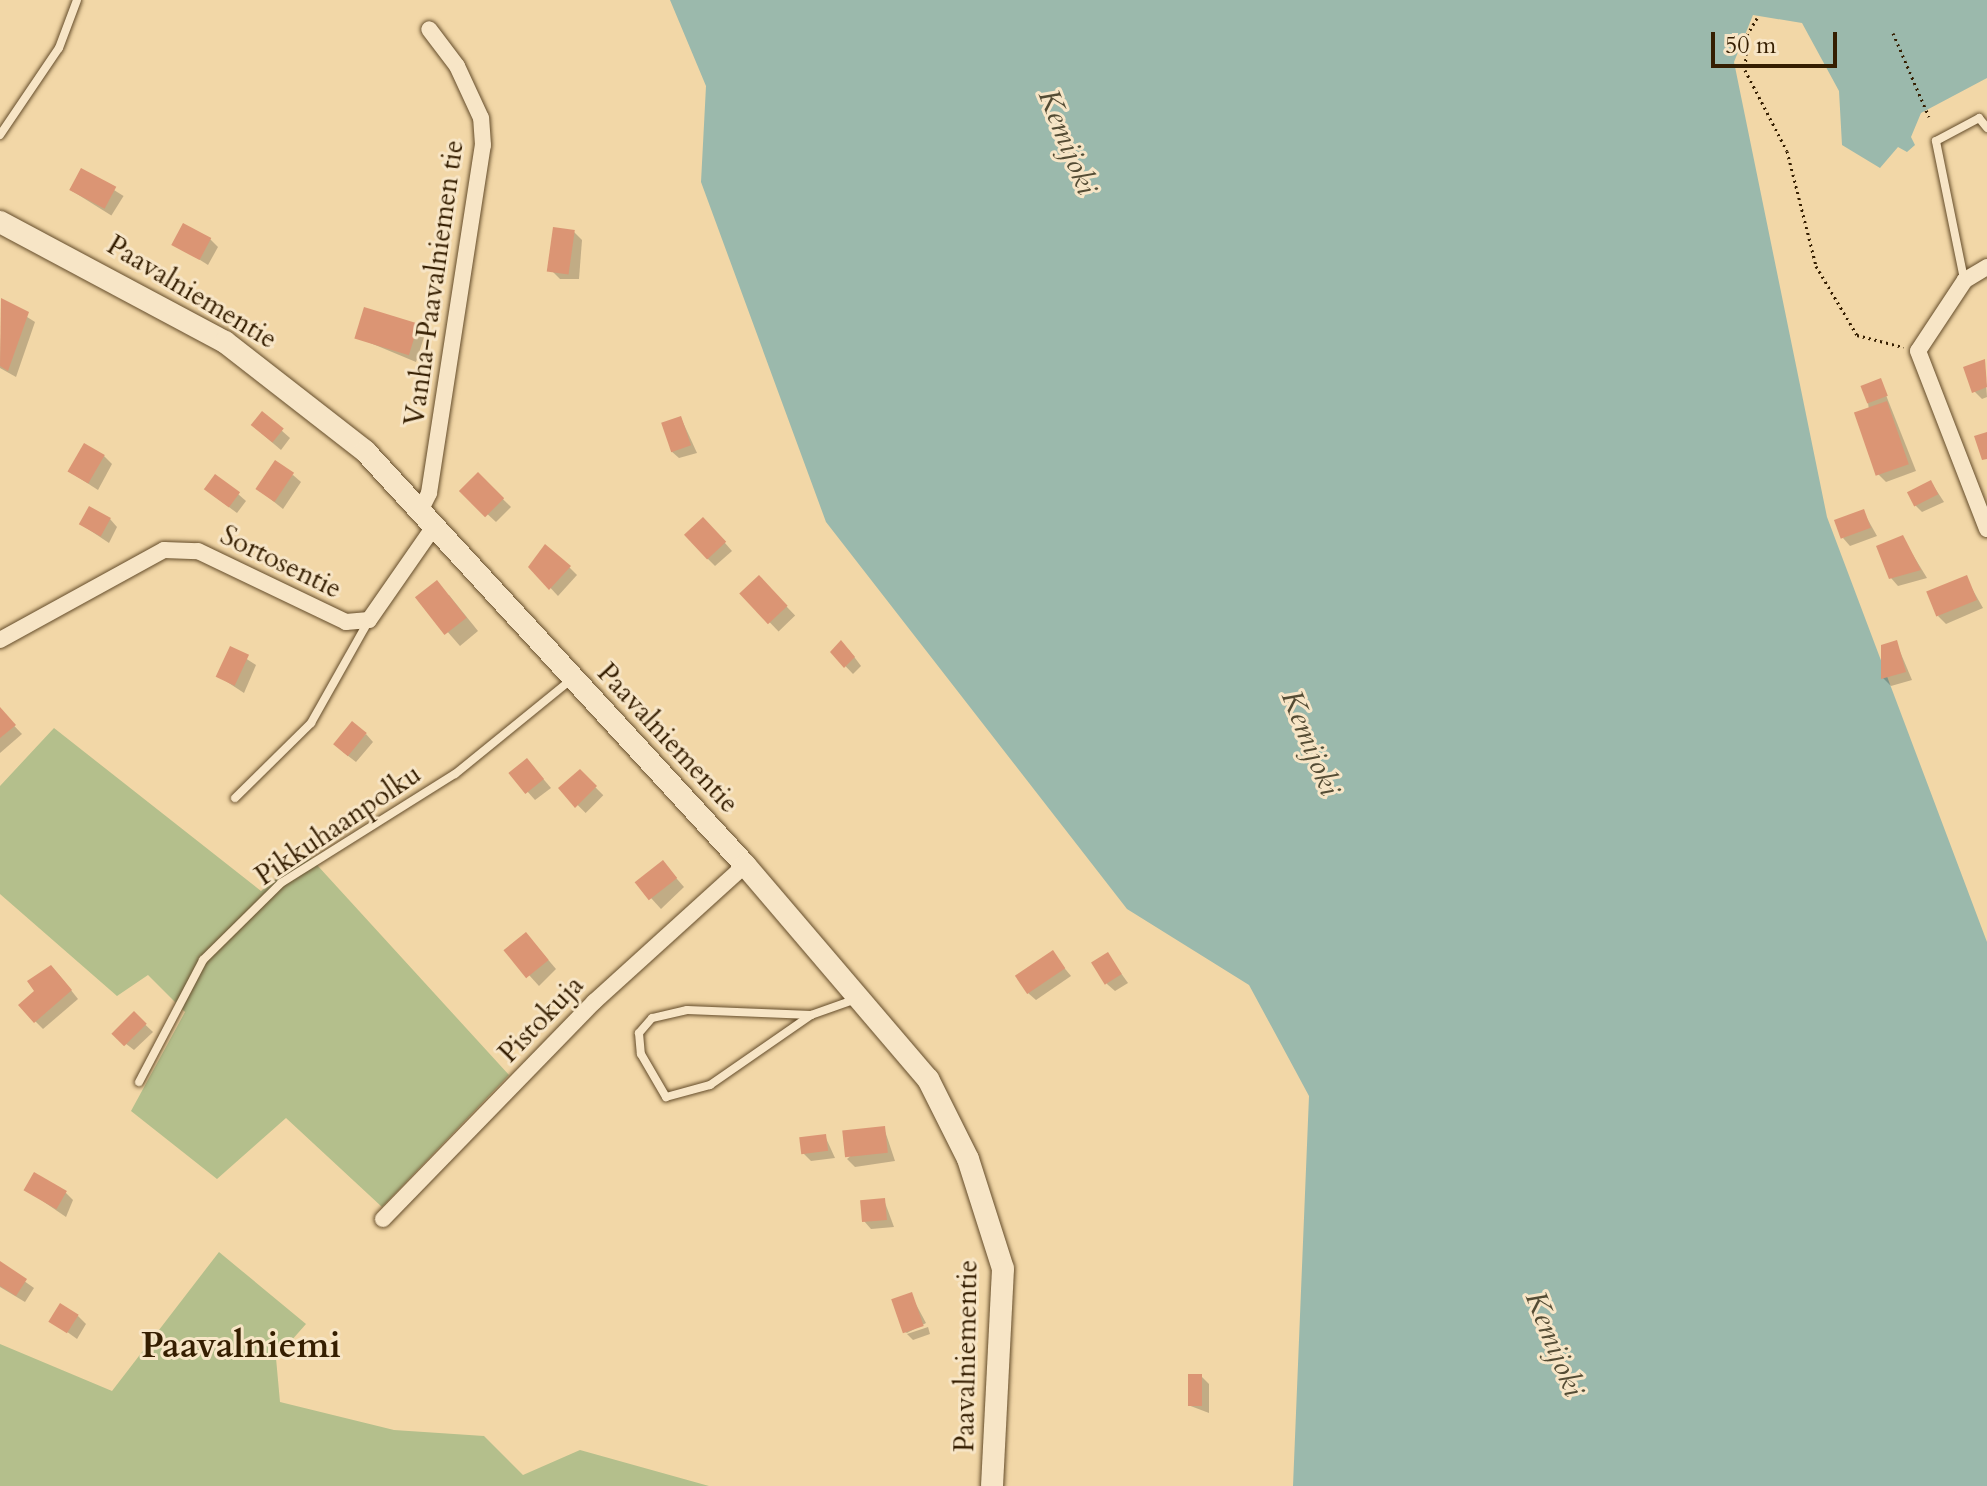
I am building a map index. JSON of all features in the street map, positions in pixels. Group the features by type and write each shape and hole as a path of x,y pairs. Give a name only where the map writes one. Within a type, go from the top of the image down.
{"street":[{"name":"Vanha-Paavalniemen tie","path":"369,620 428,517 429,493 483,145 481,118 457,66 429,29"},
{"name":"Paavalniementie","path":"0,222 225,342 313,406 428,517 745,865 928,1079 990,1217 1003,1269 992,1486"},
{"path":"1987,267 1965,280 1918,351 1987,529"},
{"name":"Sortosentie","path":"0,640 164,550 198,551 346,622 369,620"},
{"name":"Pistokuja","path":"383,1219 594,1002 745,865"}],"lane":[{"path":"0,135 59,48 77,0"},
{"path":"1965,280 1936,141 1979,118 1987,128"},
{"path":"235,798 311,723 369,620"},
{"name":"Pikkuhaanpolku","path":"139,1082 203,960 281,883 455,774 573,679"},
{"path":"811,1015 687,1010 652,1018 639,1033 641,1054 666,1097 710,1085 811,1015 861,998"}],"path":[{"path":"1757,18 1747,35 1745,70 1787,151 1816,266 1857,335 1918,351"},
{"path":"1893,33 1929,117"}],"green space":[{"path":"54,728 261,891 307,854 509,1075 382,1207 286,1118 217,1179 131,1111 185,1012 148,975 117,996 0,894 0,786"},
{"path":"219,1252 306,1324 276,1358 280,1402 394,1430 484,1436 523,1475 580,1450 709,1486 0,1486 0,1344 112,1391"}],"water":[{"name":"Kemijoki","path":"670,0 1987,0 1987,78 1921,113 1911,137 1915,145 1907,152 1898,147 1880,168 1842,145 1839,91 1802,23 1753,15 1734,62 1827,517 1987,942 1987,1486 1293,1486 1309,1096 1249,985 1127,909 826,522 701,182 706,86"}],"building":[{"path":"81,168 116,187 105,209 69,190"},
{"path":"183,223 211,238 200,260 171,245"},
{"path":"553,227 575,230 569,275 547,272"},
{"path":"1,298 29,312 8,371 0,366"},
{"path":"364,307 419,324 409,355 354,339"},
{"path":"1985,359 1987,387 1972,393 1963,367"},
{"path":"1881,378 1888,396 1867,404 1860,386"},
{"path":"1887,401 1909,464 1876,476 1854,412"},
{"path":"262,411 284,429 272,443 251,425"},
{"path":"681,416 691,445 671,452 661,423"},
{"path":"1987,432 1987,459 1982,460 1974,436"},
{"path":"84,443 105,455 88,484 68,472"},
{"path":"275,460 294,473 274,502 255,489"},
{"path":"478,472 504,498 485,517 459,491"},
{"path":"215,474 240,492 229,508 204,489"},
{"path":"1931,480 1938,494 1914,507 1907,492"},
{"path":"89,506 111,518 101,536 79,524"},
{"path":"1864,509 1871,528 1841,539 1834,520"},
{"path":"703,517 726,542 707,560 684,535"},
{"path":"1903,535 1921,570 1889,579 1876,546"},
{"path":"545,544 571,566 549,590 528,567"},
{"path":"759,575 788,606 768,624 739,593"},
{"path":"1967,575 1977,600 1936,617 1926,591"},
{"path":"437,580 467,618 444,635 415,597"},
{"path":"841,640 855,657 844,668 830,652"},
{"path":"1897,640 1906,672 1881,679 1881,645"},
{"path":"230,646 249,655 235,686 216,677"},
{"path":"0,707 16,725 0,738"},
{"path":"352,721 367,733 348,756 333,744"},
{"path":"527,758 544,779 525,794 508,773"},
{"path":"580,769 597,786 575,808 558,788"},
{"path":"663,860 677,878 649,900 635,882"},
{"path":"526,932 549,960 526,978 503,950"},
{"path":"1053,950 1065,968 1027,994 1015,976"},
{"path":"1108,952 1122,974 1105,985 1091,963"},
{"path":"51,965 72,990 34,1023 18,1005 34,991 27,981"},
{"path":"134,1011 147,1024 124,1046 111,1034"},
{"path":"885,1126 888,1153 845,1157 842,1130"},
{"path":"826,1134 828,1151 801,1154 799,1137"},
{"path":"34,1172 67,1191 56,1209 24,1190"},
{"path":"885,1198 887,1220 862,1222 860,1200"},
{"path":"0,1261 27,1279 16,1296 0,1286"},
{"path":"912,1292 924,1326 903,1333 891,1299"},
{"path":"60,1303 79,1315 67,1333 48,1322"},
{"path":"1188,1374 1202,1374 1202,1406 1188,1406"}],"district":[{"name":"Paavalniemi","path":"241,1346"}]}
